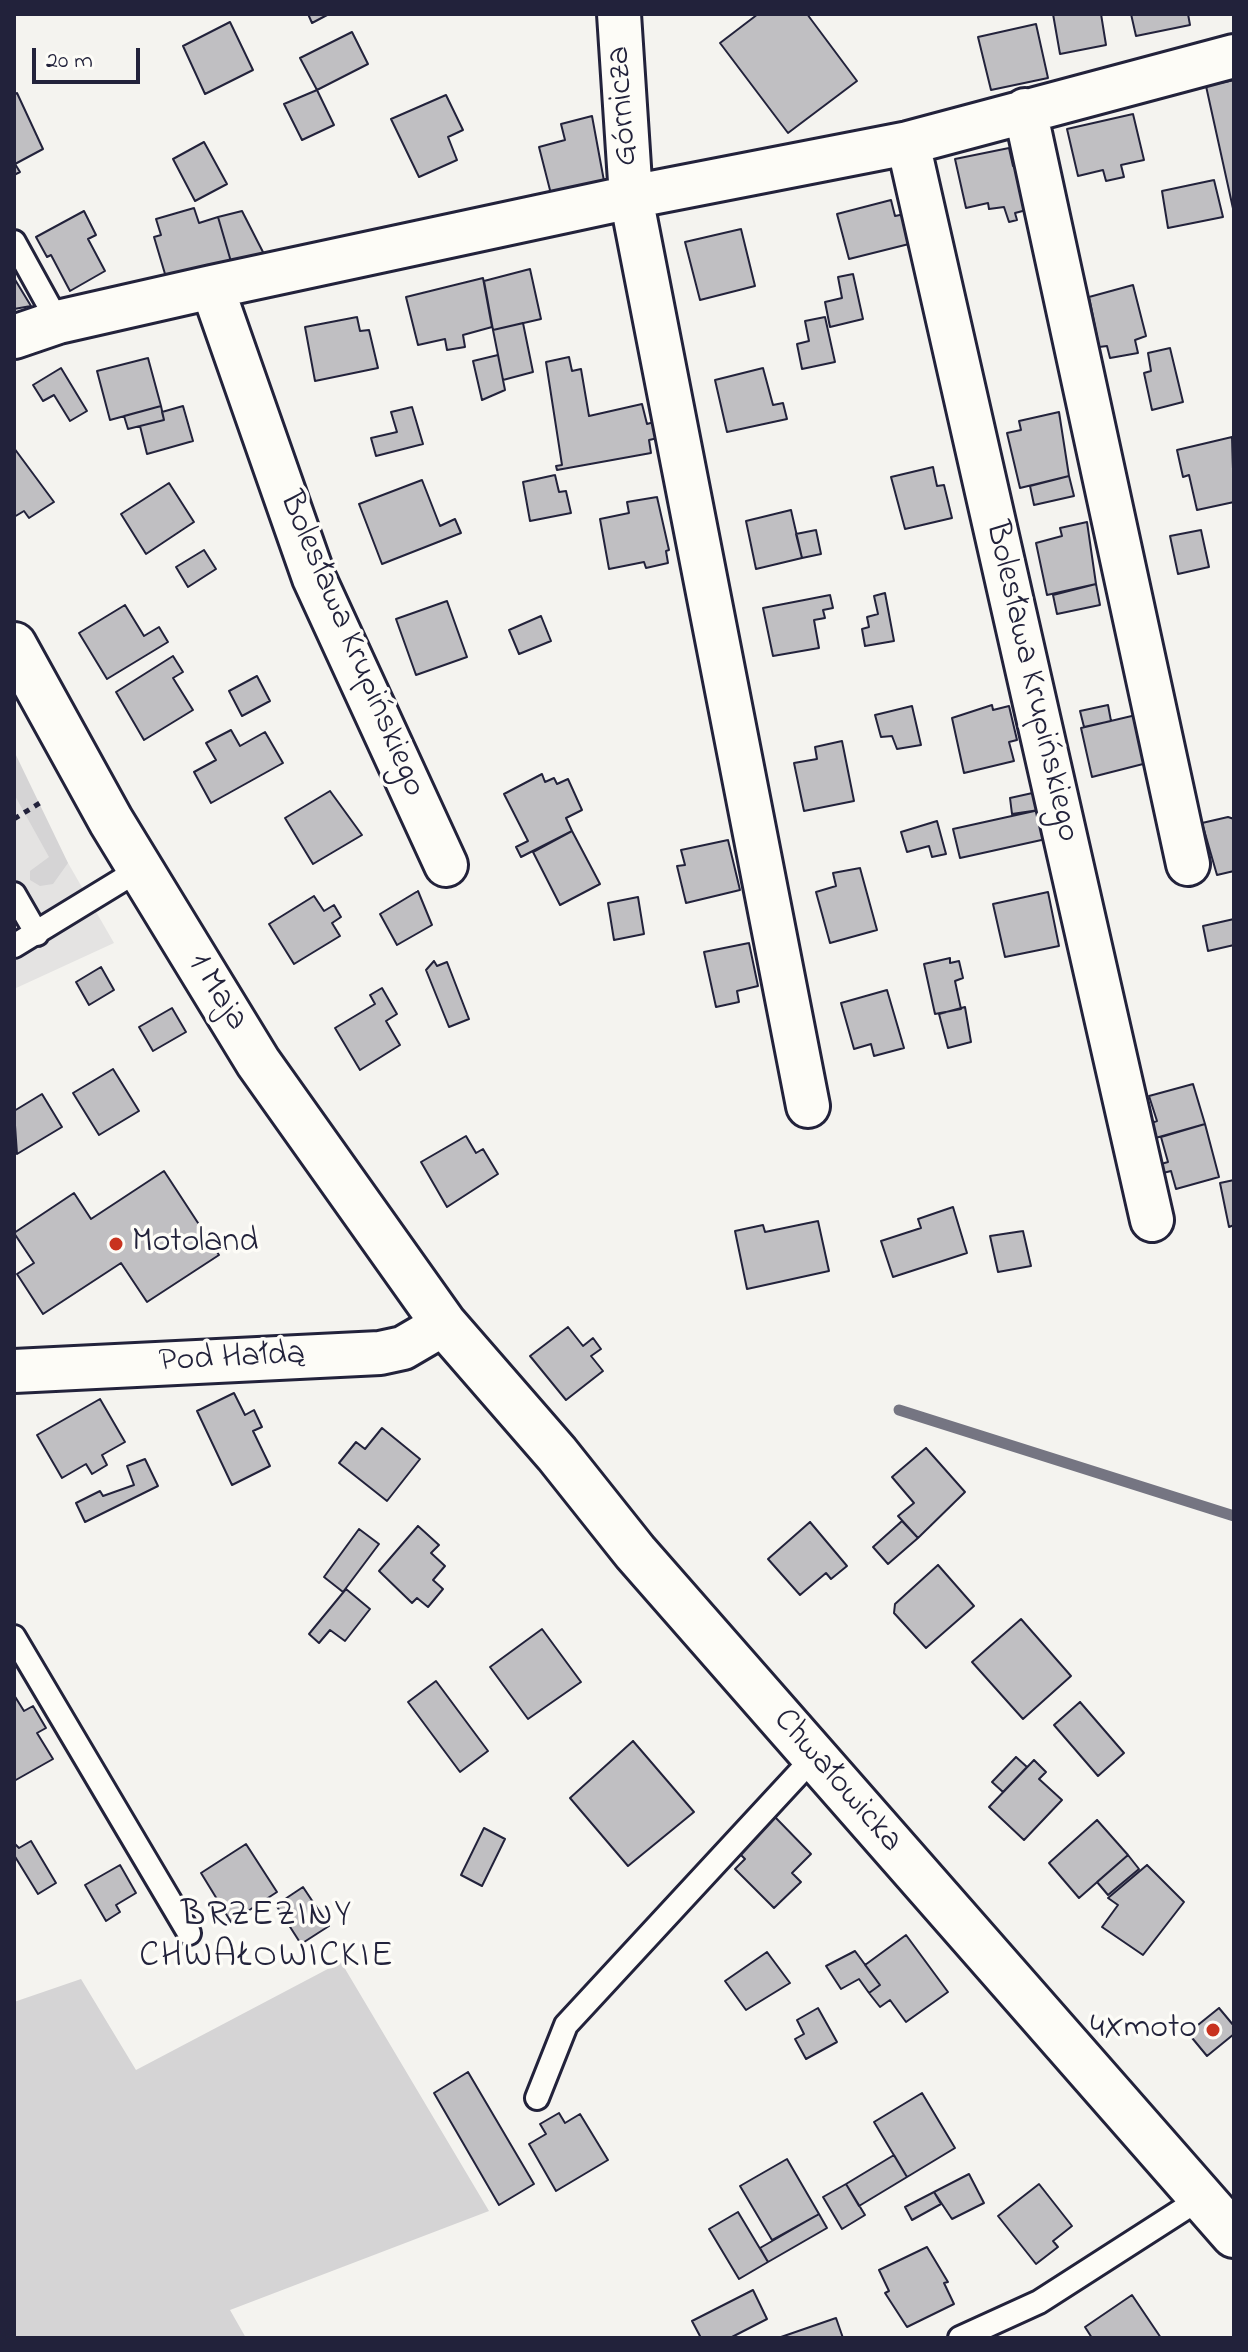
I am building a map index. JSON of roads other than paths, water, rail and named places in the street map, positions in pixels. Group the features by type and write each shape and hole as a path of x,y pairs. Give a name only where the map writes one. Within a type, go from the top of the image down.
{"main road":[{"name":"1 Maja","path":"14,645 140,869 258,1062 444,1324"},
{"name":"Chwałowicka","path":"444,1324 557,1454 635,1552 1234,2235"}],"street":[{"name":"Górnicza","path":"619,14 631,197"},
{"path":"14,337 58,322 212,287 631,197 908,143 1234,56"},
{"path":"1025,110 1188,864"},
{"name":"Bolesława Krupińskiego","path":"908,143 1152,1220"},
{"path":"631,197 808,1106"},
{"name":"Bolesława Krupińskiego","path":"212,287 314,578 446,865"},
{"name":"Pod Hałdą","path":"14,1371 380,1353 403,1348 444,1324"}],"lane":[{"path":"14,242 58,322"},
{"path":"14,946 140,869"},
{"path":"14,894 37,934"},
{"path":"14,1637 189,1933"},
{"path":"537,2098 566,2025 814,1757"},
{"path":"960,2338 1039,2302 1201,2198"}],"waterway":[{"path":"899,1410 1234,1516"}],"place":[{"name":"Motoland","path":"116,1244"},
{"name":"4Xmoto","path":"1213,2030"}],"district":[{"name":"BRZEZINY CHWAŁOWICKIE","path":"267,1938"}]}
